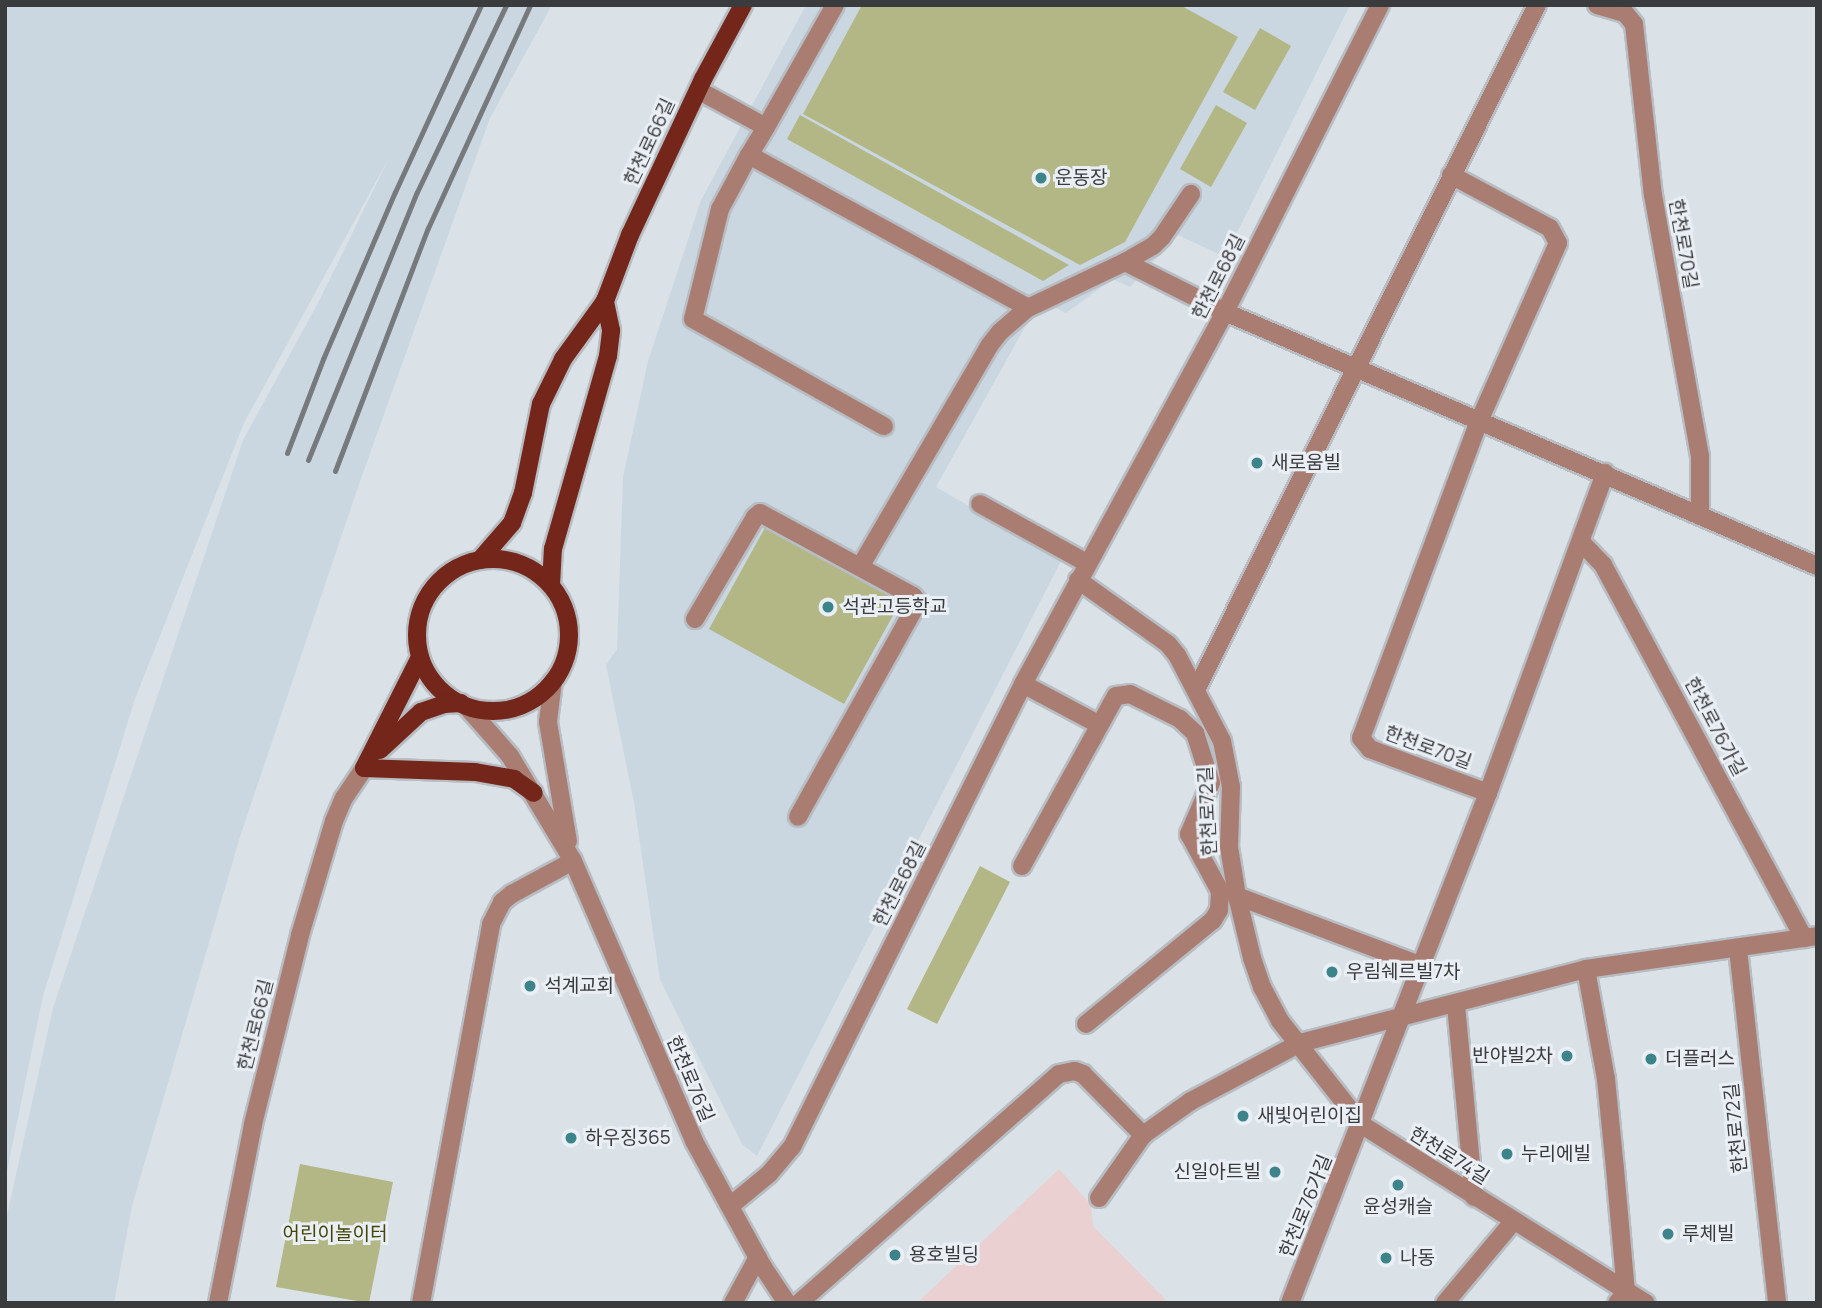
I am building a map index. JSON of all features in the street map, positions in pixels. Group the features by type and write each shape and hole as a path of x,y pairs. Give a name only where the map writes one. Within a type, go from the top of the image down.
{"main road":[{"name":"한천로66길","path":"605,301 630,235 698,90 743,5"},
{"path":"480,559 512,523 523,494 541,404 563,359 605,301"},
{"path":"551,585 553,549 608,356 611,330 605,301"},
{"path":"364,768 414,717 431,708 465,706 494,712 518,707 540,696 554,681 567,655 569,630 564,605 551,585 531,568 508,559 480,559 458,566 437,581 423,603 416,627 420,657 428,676 445,695 465,706"},
{"path":"364,768 420,657"},
{"path":"364,768 475,772 514,779 534,793"}],"street":[{"path":"835,5 720,208 693,319 884,426"},
{"name":"한천로68길","path":"730,1206 769,1174 792,1147 1023,684 1225,312 1380,5"},
{"path":"1196,690 1537,5"},
{"name":"한천로70길","path":"1597,5 1625,13 1634,24 1653,195 1700,456 1700,515"},
{"path":"698,90 766,127"},
{"path":"749,156 1028,307"},
{"name":"한천로70길","path":"1451,175 1550,228 1558,243 1479,421 1361,738 1364,746 1370,749 1488,793"},
{"path":"860,567 989,346 1028,307 1153,246 1191,194"},
{"path":"1125,262 1225,312 1817,566"},
{"name":"한천로76가길","path":"1290,1303 1362,1125 1488,793 1605,473"},
{"path":"980,504 1087,563"},
{"path":"695,619 755,517 760,513 913,596 918,606 798,817"},
{"name":"한천로76가길","path":"1581,542 1603,565 1811,937"},
{"name":"한천로72길","path":"1078,580 1168,644 1222,741 1231,787 1229,847 1237,895 1262,987 1280,1021 1300,1043"},
{"path":"554,681 548,722 560,807 573,861"},
{"path":"1023,684 1098,724"},
{"path":"1023,866 1098,724 1116,696 1130,694 1180,719 1195,733 1211,783 1189,834 1216,881 1221,902 1213,920 1086,1024"},
{"path":"465,706 510,756 573,861"},
{"name":"한천로66길","path":"218,1303 253,1124 300,935 334,821 344,798 364,768"},
{"path":"421,1303 491,924 502,902 512,894 573,861"},
{"name":"한천로76길","path":"573,861 694,1142 758,1257 787,1303"},
{"path":"1237,895 1422,966"},
{"path":"1099,1198 1143,1135 1191,1101 1300,1043 1404,1014 1456,1005 1586,969 1811,937"},
{"name":"한천로72길","path":"1738,949 1777,1303"},
{"path":"1586,969 1606,1079 1622,1298"},
{"path":"1456,1005 1474,1196"},
{"path":"1300,1043 1362,1125"},
{"path":"799,1303 1059,1074 1076,1071 1083,1074 1143,1135"},
{"name":"한천로74길","path":"1362,1125 1514,1222 1622,1298 1646,1303"},
{"path":"1445,1303 1514,1222"},
{"path":"733,1303 758,1257"}],"shaded area":[{"path":"5,5 552,5 490,118 357,490 240,837 132,1206 114,1303 5,1303 5,1224 53,1008 243,440 319,301 390,156 244,423 135,699 43,996 5,1181"},
{"name":"석관고등학교","path":"806,5 1350,5 1225,257 1178,235 1130,287 1113,279 1066,313 1040,300 936,487 1062,559 757,1156 742,1144 660,980 634,803 606,665 617,649 623,477 648,361 701,200"},
{"path":"1059,1169 1091,1205 1093,1226 1169,1303 917,1303"}],"green space":[{"name":"운동장","path":"862,5 1180,5 1238,37 1125,242 1080,265 803,114"},
{"path":"1260,28 1291,46 1255,110 1223,92"},
{"path":"1216,105 1247,123 1211,187 1180,169"},
{"path":"800,115 1069,265 1043,281 787,139"},
{"path":"766,526 901,601 844,704 709,629"},
{"path":"980,866 1010,882 937,1024 907,1009"},
{"name":"어린이놀이터","path":"300,1164 393,1182 369,1303 276,1287"}],"railway":[{"path":"287,453 323,359 395,192 481,5"},
{"path":"308,460 417,192 506,5"},
{"path":"335,471 428,228 530,5"}],"place":[{"name":"운동장","path":"1041,178"},
{"name":"새로움빌","path":"1257,463"},
{"name":"석관고등학교","path":"828,607"},
{"name":"우림쉐르빌7차","path":"1332,972"},
{"name":"석계교회","path":"530,986"},
{"name":"반야빌2차","path":"1567,1056"},
{"name":"더플러스","path":"1651,1059"},
{"name":"새빛어린이집","path":"1243,1116"},
{"name":"하우징365","path":"571,1138"},
{"name":"누리에빌","path":"1507,1154"},
{"name":"신일아트빌","path":"1275,1172"},
{"name":"윤성캐슬","path":"1398,1185"},
{"name":"루체빌","path":"1668,1234"},
{"name":"용호빌딩","path":"895,1255"},
{"name":"나동","path":"1386,1258"}]}
